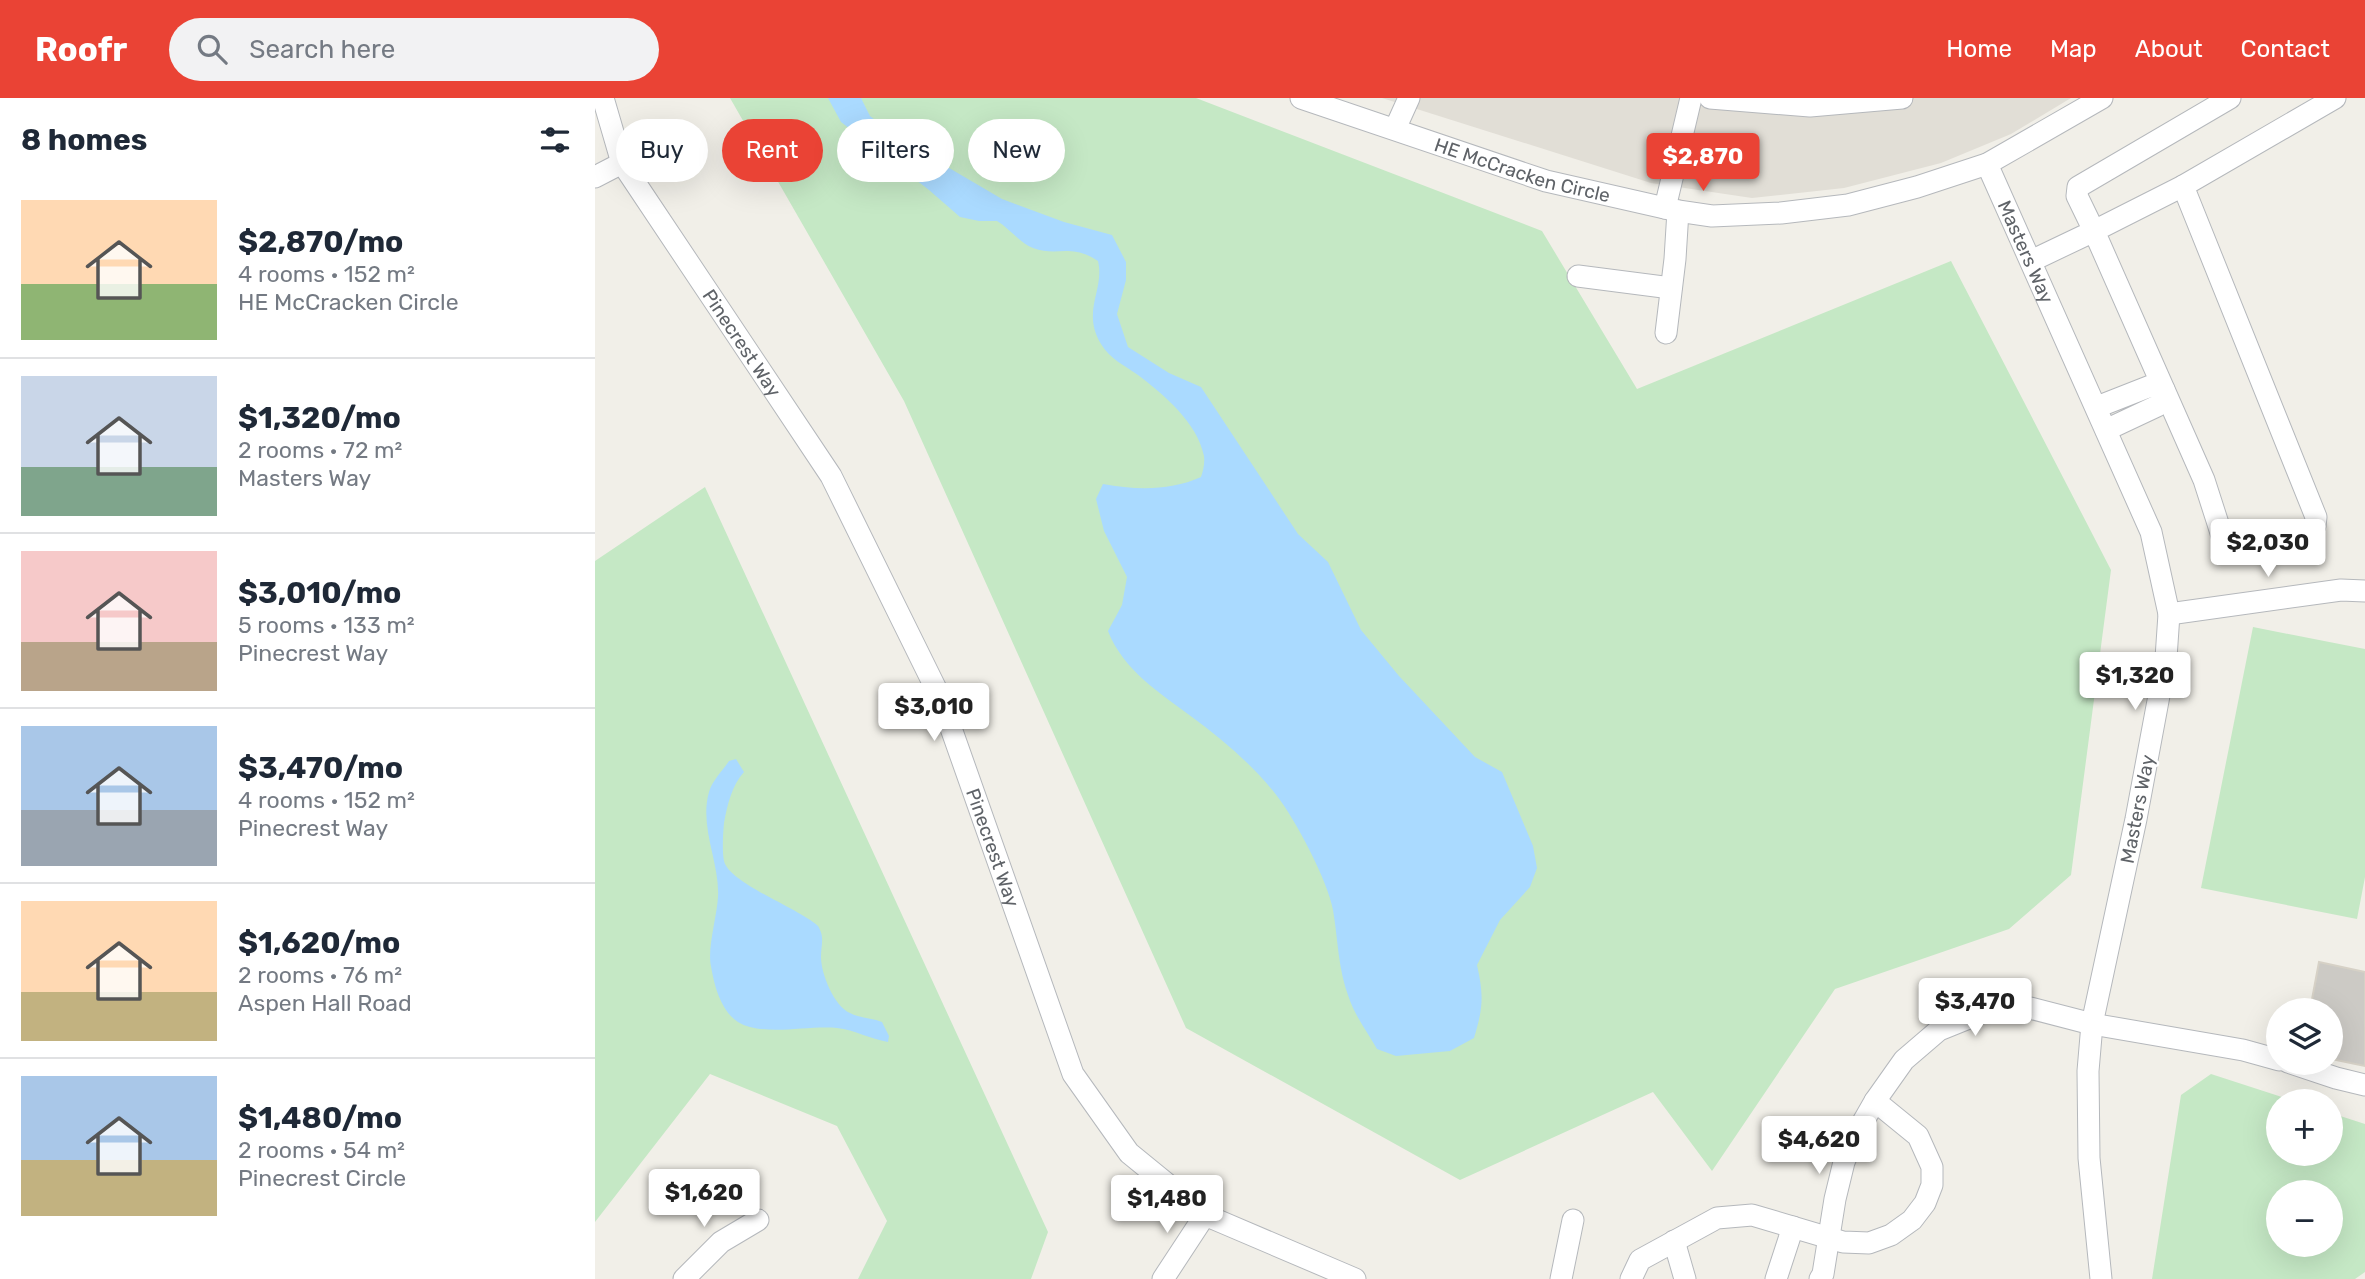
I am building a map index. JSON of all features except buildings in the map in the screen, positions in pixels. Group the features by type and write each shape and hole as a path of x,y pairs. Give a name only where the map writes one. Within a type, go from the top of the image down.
{"street":[{"name":"Pinecrest Way","path":"603,98 616,142"},
{"name":"HE McCracken Circle","path":"1301,98 1546,181 1712,216 1781,213 1848,205 1917,187 1987,164 2102,98"},
{"path":"1395,129 1409,98"},
{"path":"1666,333 1675,259 1671,209 1691,98"},
{"path":"1710,98 1809,106 1902,98"},
{"path":"2183,187 2316,517 2311,531 2240,545 2230,544 2222,536 2204,480 2077,196 2078,187 2230,98"},
{"path":"2031,261 2183,187 2335,98"},
{"name":"Masters Way","path":"1987,164 2151,532 2169,614 2167,658 2092,1024 2088,1071 2089,1157 2101,1279"},
{"path":"595,177 616,166"},
{"name":"Pinecrest Way","path":"635,182 831,476 916,648 940,697 1073,1074 1129,1153 1205,1215 1355,1279"},
{"path":"1578,276 1671,288"},
{"path":"2097,407 2153,385 2164,390"},
{"path":"2106,430 2157,406 2162,402 2164,390"},
{"path":"2169,614 2341,590 2365,592"},
{"path":"1820,1279 1844,1162 1855,1136 1875,1101 1904,1060 1939,1030 1991,1009 2030,1008 2092,1024 2266,1056"},
{"path":"2327,1075 2365,1085"},
{"path":"1631,1279 1640,1260 1717,1218 1752,1215 1843,1242 1869,1243 1891,1235 1912,1220 1926,1203 1932,1167 1922,1143 1912,1130 1875,1101"},
{"path":"1163,1279 1205,1215"},
{"path":"684,1279 721,1242 758,1220"},
{"path":"1561,1279 1573,1220"},
{"path":"1776,1279 1793,1227"},
{"path":"1674,1241 1685,1279"}],"shaded area":[{"path":"1382,98 2071,98 2011,134 1941,163 1844,188 1752,198 1651,183"}],"green space":[{"path":"730,98 1196,98 1542,231 1637,389 1951,261 2111,570 2071,875 2009,929 1835,989 1712,1171 1653,1092 1460,1180 1186,1028 904,401 778,182 823,182 823,119 742,119"},
{"path":"705,487 1048,1232 1031,1279 858,1279 887,1221 837,1126 710,1074 595,1222 595,561"},
{"path":"2253,627 2365,649 2365,877 2357,919 2201,888"},
{"path":"2211,1074 2266,1092 2266,1166 2343,1166 2343,1117 2365,1124 2365,1272 2355,1279 2152,1279 2181,1095"}],"water":[{"path":"828,98 861,98 874,119 839,119"},
{"path":"954,171 968,179 968,182 973,182 1002,199 1064,222 1112,235 1126,262 1126,280 1117,314 1128,347 1169,373 1201,387 1298,534 1328,562 1361,630 1399,676 1475,757 1502,772 1533,846 1537,868 1530,887 1500,920 1477,965 1481,1002 1474,1038 1450,1051 1396,1056 1377,1049 1355,1011 1345,987 1333,910 1325,883 1284,806 1248,764 1215,734 1144,680 1123,658 1108,631 1122,605 1127,577 1104,531 1096,499 1103,484 1140,488 1177,485 1201,477 1204,459 1194,432 1178,410 1138,375 1113,358 1101,344 1093,321 1099,282 1098,261 1072,251 1033,248 997,221 960,217 919,182 954,182"},
{"path":"736,759 744,772 733,789 724,823 724,861 738,878 818,926 822,938 823,972 829,989 839,1004 850,1013 882,1022 889,1036 888,1042 837,1028 772,1030 748,1026 732,1017 719,997 710,959 718,884 706,818 709,792 715,780 729,761"}]}
